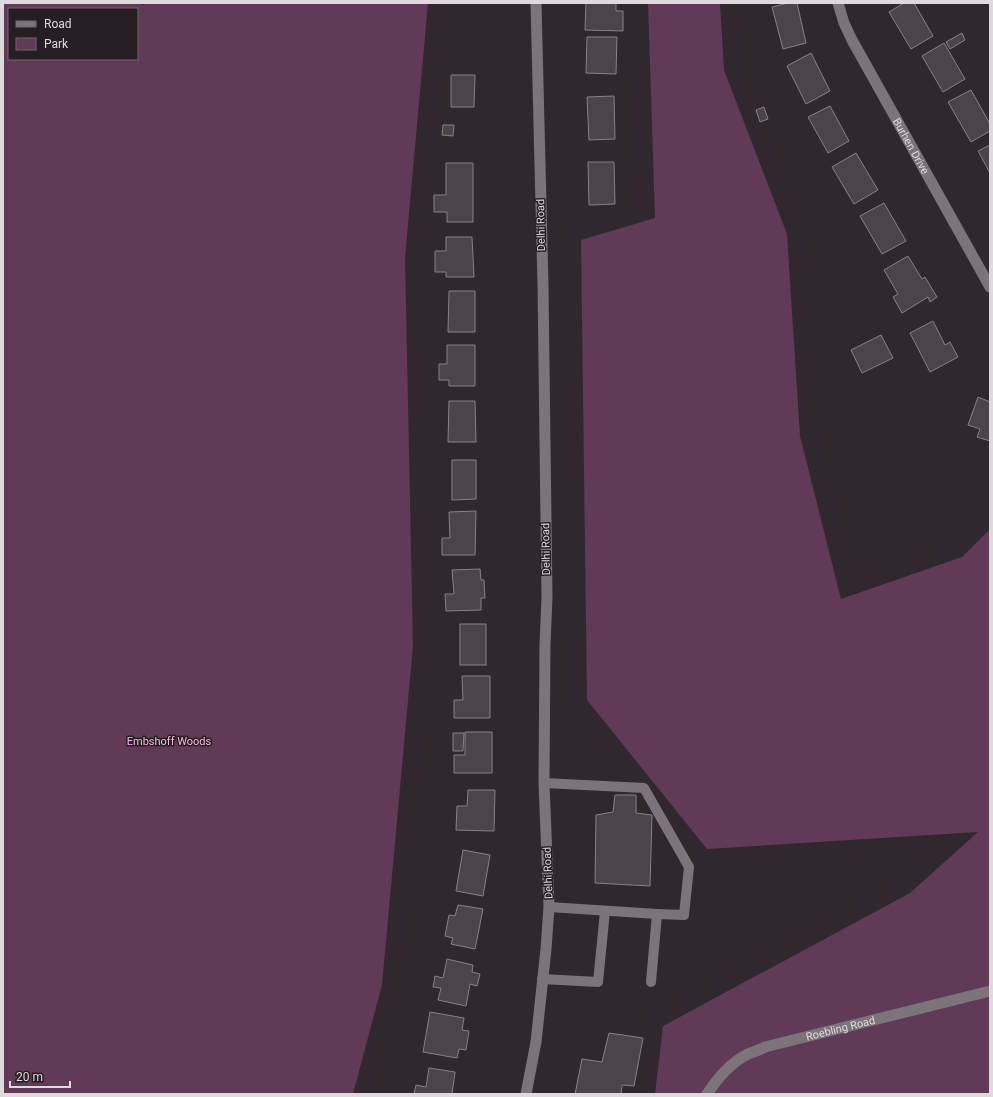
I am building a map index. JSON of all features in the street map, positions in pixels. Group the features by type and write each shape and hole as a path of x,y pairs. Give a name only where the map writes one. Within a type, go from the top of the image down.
{"street":[{"name":"Delhi Road","path":"526,1094 536,1042 549,907 544,783 547,598 536,3"},
{"name":"Burhen Drive","path":"838,3 844,23 852,40 990,287"},
{"name":"Roebling Road","path":"707,1094 717,1080 731,1066 747,1055 765,1047 990,990"}],"lane":[{"path":"544,783 644,788 689,867 684,915 549,907"},
{"path":"542,979 598,982 605,911"},
{"path":"651,982 657,914"}],"green space":[{"name":"Embshoff Woods","path":"3,3 139,3 143,5 146,3 428,3 405,258 413,646 382,985 353,1094 3,1094"},
{"path":"648,3 720,3 724,70 787,234 800,436 841,599 962,557 990,529 990,1094 655,1094 663,1026 910,893 978,832 707,849 587,700 581,240 655,218"}],"building":[{"path":"586,3 616,3 616,11 623,11 623,31 585,30"},
{"path":"788,3 797,3 806,43 783,49 772,7"},
{"path":"904,3 914,3 933,36 911,49 889,12"},
{"path":"962,33 965,40 950,49 946,42"},
{"path":"587,37 617,37 616,74 586,73"},
{"path":"944,43 965,79 943,92 922,56"},
{"path":"811,53 830,91 806,104 787,66"},
{"path":"451,75 475,75 474,107 451,107"},
{"path":"971,90 990,124 990,131 971,142 948,102"},
{"path":"614,96 615,139 589,140 587,97"},
{"path":"830,106 849,141 828,153 808,117"},
{"path":"764,107 768,119 760,122 756,110"},
{"path":"443,125 454,125 453,136 442,135"},
{"path":"990,145 990,173 978,151"},
{"path":"856,153 878,190 854,204 832,167"},
{"path":"588,162 614,162 615,204 589,205"},
{"path":"446,163 473,163 473,222 447,222 447,212 434,212 434,195 446,195"},
{"path":"884,203 906,241 882,254 860,216"},
{"path":"446,237 472,237 474,277 446,277 446,272 435,272 435,251 446,251"},
{"path":"908,256 922,279 925,277 937,297 930,302 928,297 902,313 893,297 898,294 884,270"},
{"path":"449,291 475,291 475,332 448,332"},
{"path":"933,321 945,345 950,342 958,357 930,372 910,333"},
{"path":"881,335 893,358 862,373 851,350"},
{"path":"447,345 475,345 475,386 449,386 449,380 439,380 439,364 447,364"},
{"path":"978,397 990,402 990,441 977,437 980,429 968,425"},
{"path":"449,401 475,401 476,442 448,442"},
{"path":"452,460 476,460 476,499 452,500"},
{"path":"476,511 475,555 442,555 442,538 450,538 449,512"},
{"path":"480,569 481,580 484,580 485,598 481,598 481,610 446,611 445,594 454,594 452,570"},
{"path":"460,624 486,624 486,665 460,665"},
{"path":"462,676 490,676 490,718 454,718 454,700 463,700"},
{"path":"465,732 492,732 492,773 454,773 454,755 465,755"},
{"path":"453,733 464,733 463,751 453,751"},
{"path":"468,790 495,790 494,831 456,830 457,806 467,806"},
{"path":"615,795 636,795 636,813 652,815 650,886 595,883 596,815 613,812"},
{"path":"463,850 490,855 483,896 456,891"},
{"path":"458,905 483,909 475,949 451,944 453,938 445,936 449,915 455,916"},
{"path":"447,959 473,965 472,972 480,974 477,986 470,984 466,1006 438,1000 441,988 433,987 435,976 443,978"},
{"path":"430,1012 464,1018 462,1030 469,1031 466,1050 459,1049 457,1058 423,1052"},
{"path":"609,1033 643,1038 634,1086 622,1085 621,1094 575,1094 582,1059 602,1062"},
{"path":"429,1068 455,1072 452,1094 414,1094 416,1085 426,1087"}]}
